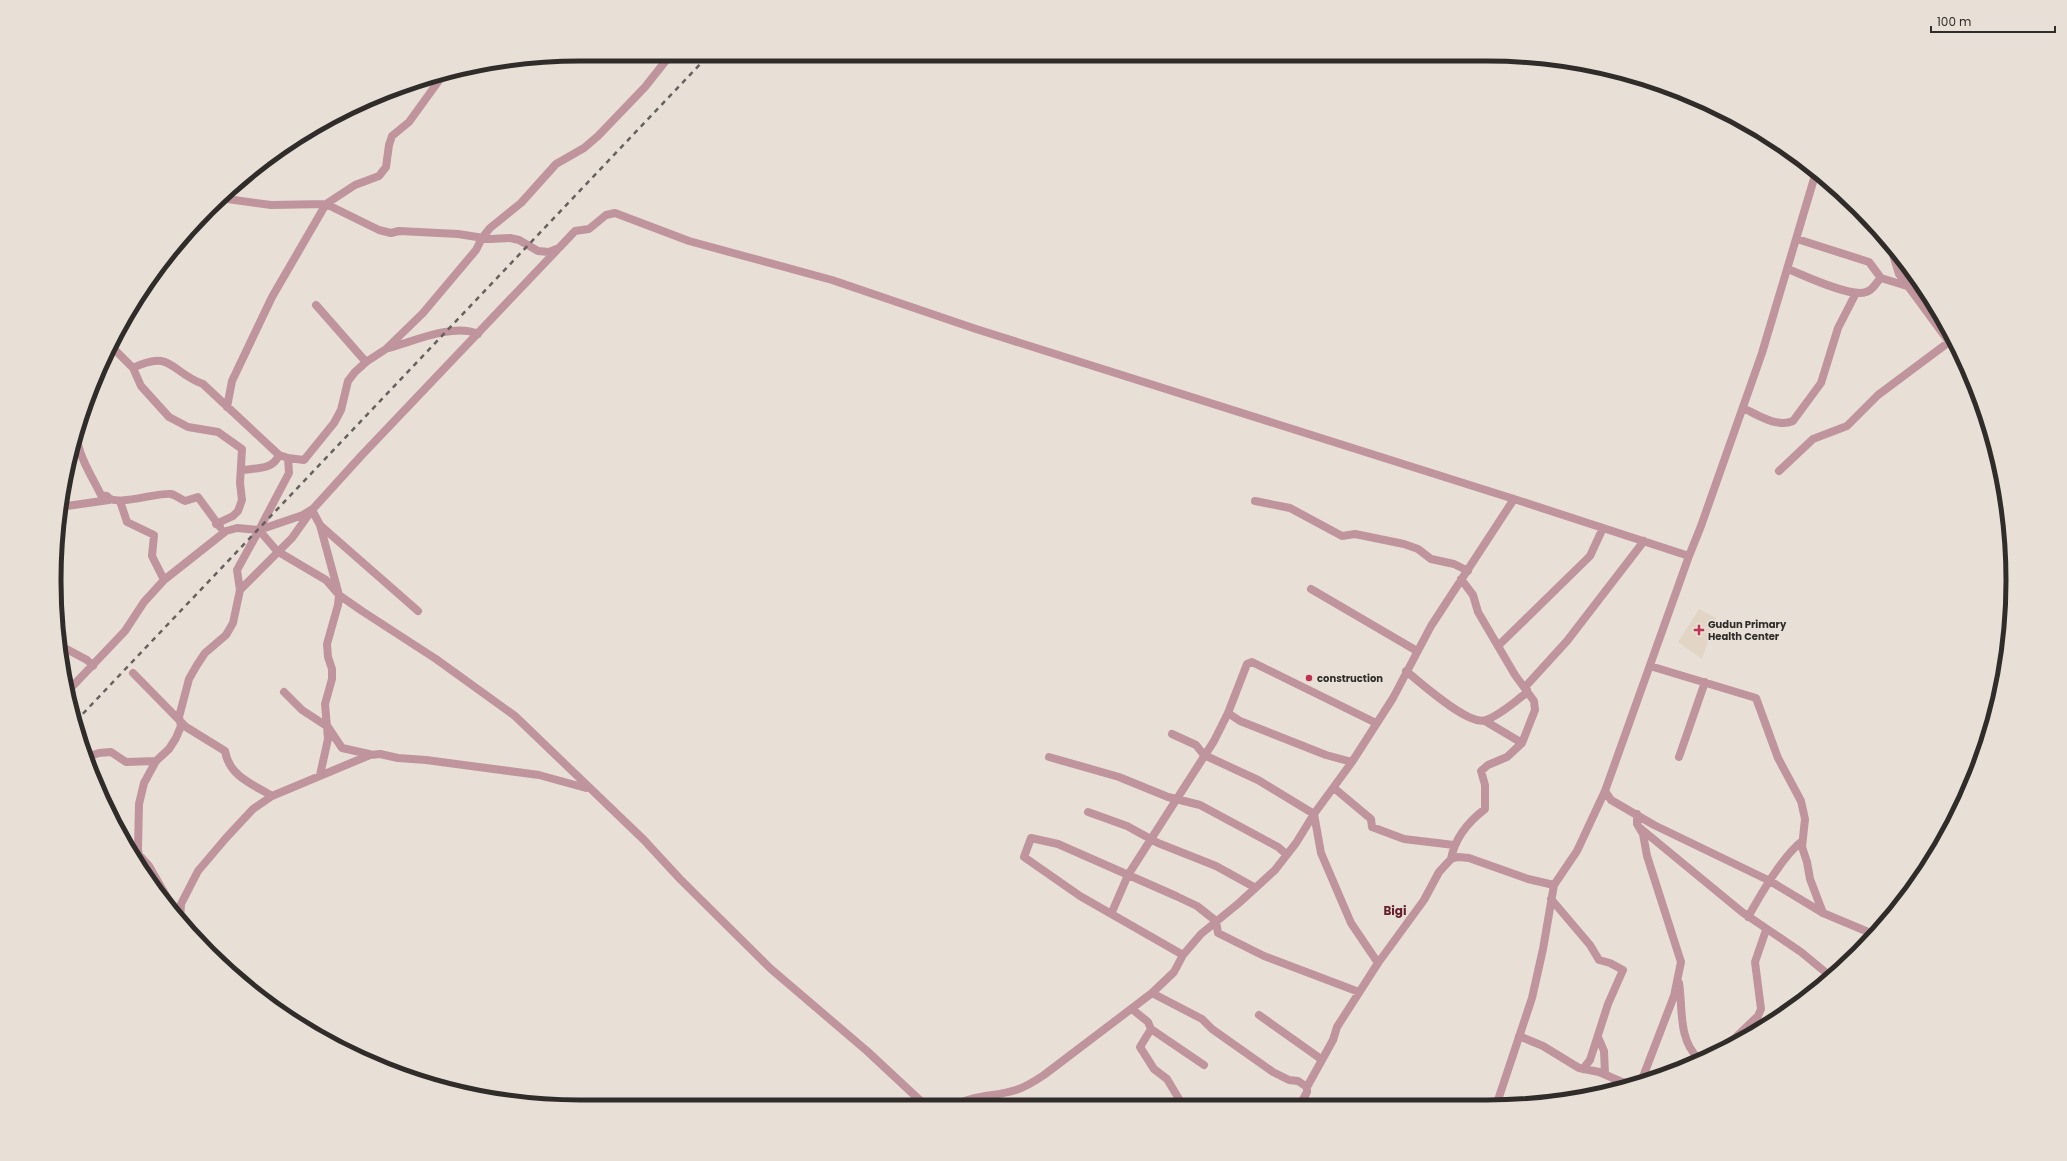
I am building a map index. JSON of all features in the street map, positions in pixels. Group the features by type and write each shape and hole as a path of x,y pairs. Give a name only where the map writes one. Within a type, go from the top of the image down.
{"street":[{"path":"133,368 149,360 168,362 190,379 203,384 279,455 304,460 334,423 341,410 348,382 366,362 386,349 423,313 476,250 482,238 500,219 521,203 556,164 584,148 598,136 645,87 666,61"},
{"path":"227,407 232,381 272,297 326,204 355,185 379,176 386,167 388,145 392,136 409,122 438,81"},
{"path":"1498,1100 1532,998 1543,949 1554,886 1577,851 1605,791 1762,353 1814,178"},
{"path":"228,199 271,205 326,204 379,230 391,233 399,231 429,232 482,238 519,240 538,251 549,252 559,248"},
{"path":"240,590 277,551 292,538 312,510 575,231 589,229 606,216 615,213 696,243 832,280 976,329 1514,499 1689,556"},
{"path":"1797,239 1869,262 1881,278 1907,286"},
{"path":"1894,259 1899,274 1943,334"},
{"path":"1788,269 1840,290 1865,293 1875,287 1881,278"},
{"path":"1743,408 1776,423 1786,424 1793,421 1821,383 1838,328 1856,292"},
{"path":"316,305 366,362"},
{"path":"386,349 439,334 469,330 478,334"},
{"path":"1779,471 1813,440 1847,426 1878,394 1948,343"},
{"path":"115,350 133,368 141,386 169,417 188,427 218,432 242,449 240,460 242,470 240,482 242,500 238,511 233,516 216,524"},
{"path":"78,450 101,496 107,496 109,500"},
{"path":"242,470 271,466 276,462 279,455"},
{"path":"138,852 141,793 149,771 156,761 169,749 176,738 181,726 179,717 189,679 205,653 226,635 233,623 240,590 237,570 289,473 288,458"},
{"path":"66,506 171,494 185,500 198,497 202,499 216,524 226,531"},
{"path":"964,1100 1015,1091 1027,1086 1132,1009 1152,993 1174,972 1183,955 1200,934 1239,903 1254,887 1275,870 1296,843 1314,814 1352,762 1393,698 1417,651 1461,579 1514,499"},
{"path":"120,501 127,522 154,535 152,556 164,580"},
{"path":"1255,501 1290,508 1342,536 1356,534 1404,544 1418,549 1431,559 1468,570"},
{"path":"312,510 320,525 339,594 338,605 327,644 328,657 332,669 332,679 325,704 328,739 320,775"},
{"path":"72,687 126,630 144,602 164,580 226,531 237,528 259,530 303,515 312,510"},
{"path":"320,525 418,611"},
{"path":"1498,646 1590,556 1603,528"},
{"path":"259,530 277,551 326,580 339,594 436,659 515,716 644,840 680,879 772,969 868,1051 920,1100"},
{"path":"1485,721 1525,694 1526,689 1571,636 1644,541"},
{"path":"1451,858 1454,845 1470,820 1485,809 1486,785 1481,771 1488,765 1507,757 1522,743 1535,710 1534,701 1515,675 1478,612 1473,595 1461,579"},
{"path":"1311,589 1417,651"},
{"path":"65,648 87,660 93,666"},
{"path":"1112,912 1128,875 1214,741 1228,713 1247,664 1252,662 1376,723"},
{"path":"1650,666 1756,698 1778,758 1801,801 1805,819 1802,841 1810,879 1823,914"},
{"path":"1406,671 1453,708 1479,721 1485,721 1522,743"},
{"path":"133,673 179,717 186,727 226,751 227,761 234,771 244,780 272,796"},
{"path":"1679,758 1705,682"},
{"path":"284,692 302,710 328,727 342,748 370,755"},
{"path":"1228,713 1240,721 1326,755 1352,762"},
{"path":"1172,734 1196,745 1204,755 1258,780 1314,814 1321,853 1351,923 1378,962"},
{"path":"92,755 111,752 126,762 156,761"},
{"path":"181,912 181,904 198,871 242,820 272,796 370,755 380,754 398,758 426,760 539,776 581,785 592,791"},
{"path":"1049,757 1120,777 1176,798 1200,805 1278,847 1286,854"},
{"path":"1334,788 1371,819 1372,827 1404,839 1454,845"},
{"path":"1605,791 1611,800 1654,825 1770,881 1823,914 1869,932"},
{"path":"1088,812 1127,826 1150,839 1216,866 1254,887"},
{"path":"1637,814 1637,824 1643,834 1647,856 1681,962 1674,996 1645,1075"},
{"path":"1637,824 1748,916 1766,930 1801,952 1827,973"},
{"path":"1183,955 1112,912 1080,896 1024,857 1031,838 1058,844 1197,906 1216,921 1218,933 1264,956 1359,992"},
{"path":"1748,916 1770,881 1796,846 1802,841"},
{"path":"1303,1100 1307,1092 1307,1087 1333,1040 1337,1027 1378,962 1424,900 1445,864 1451,858 1458,856 1469,858 1528,879 1554,886"},
{"path":"142,858 150,866 164,891"},
{"path":"1551,899 1590,946 1599,960 1610,963 1623,970 1608,1004 1590,1060 1583,1070"},
{"path":"1740,1033 1758,1016 1761,1009 1755,962 1766,930"},
{"path":"1678,978 1683,1031 1694,1056"},
{"path":"1152,993 1202,1019 1212,1029 1273,1072 1289,1080 1298,1081 1307,1087"},
{"path":"1132,1009 1148,1022 1151,1029 1204,1065"},
{"path":"1259,1015 1322,1059"},
{"path":"1151,1029 1140,1047 1154,1069 1167,1079 1180,1100"},
{"path":"1519,1036 1543,1046 1583,1070 1605,1074 1622,1082"},
{"path":"1598,1037 1604,1050 1605,1074"}],"shaded area":[{"name":"Gudun Primary Health Center","path":"1699,609 1716,618 1702,659 1678,642"}],"railway":[{"path":"80,717 703,61"}],"place":[{"name":"Gudun Primary Health Center","path":"1699,630"},
{"name":"construction","path":"1309,678"}],"district":[{"name":"Bigi","path":"1395,911"}]}
